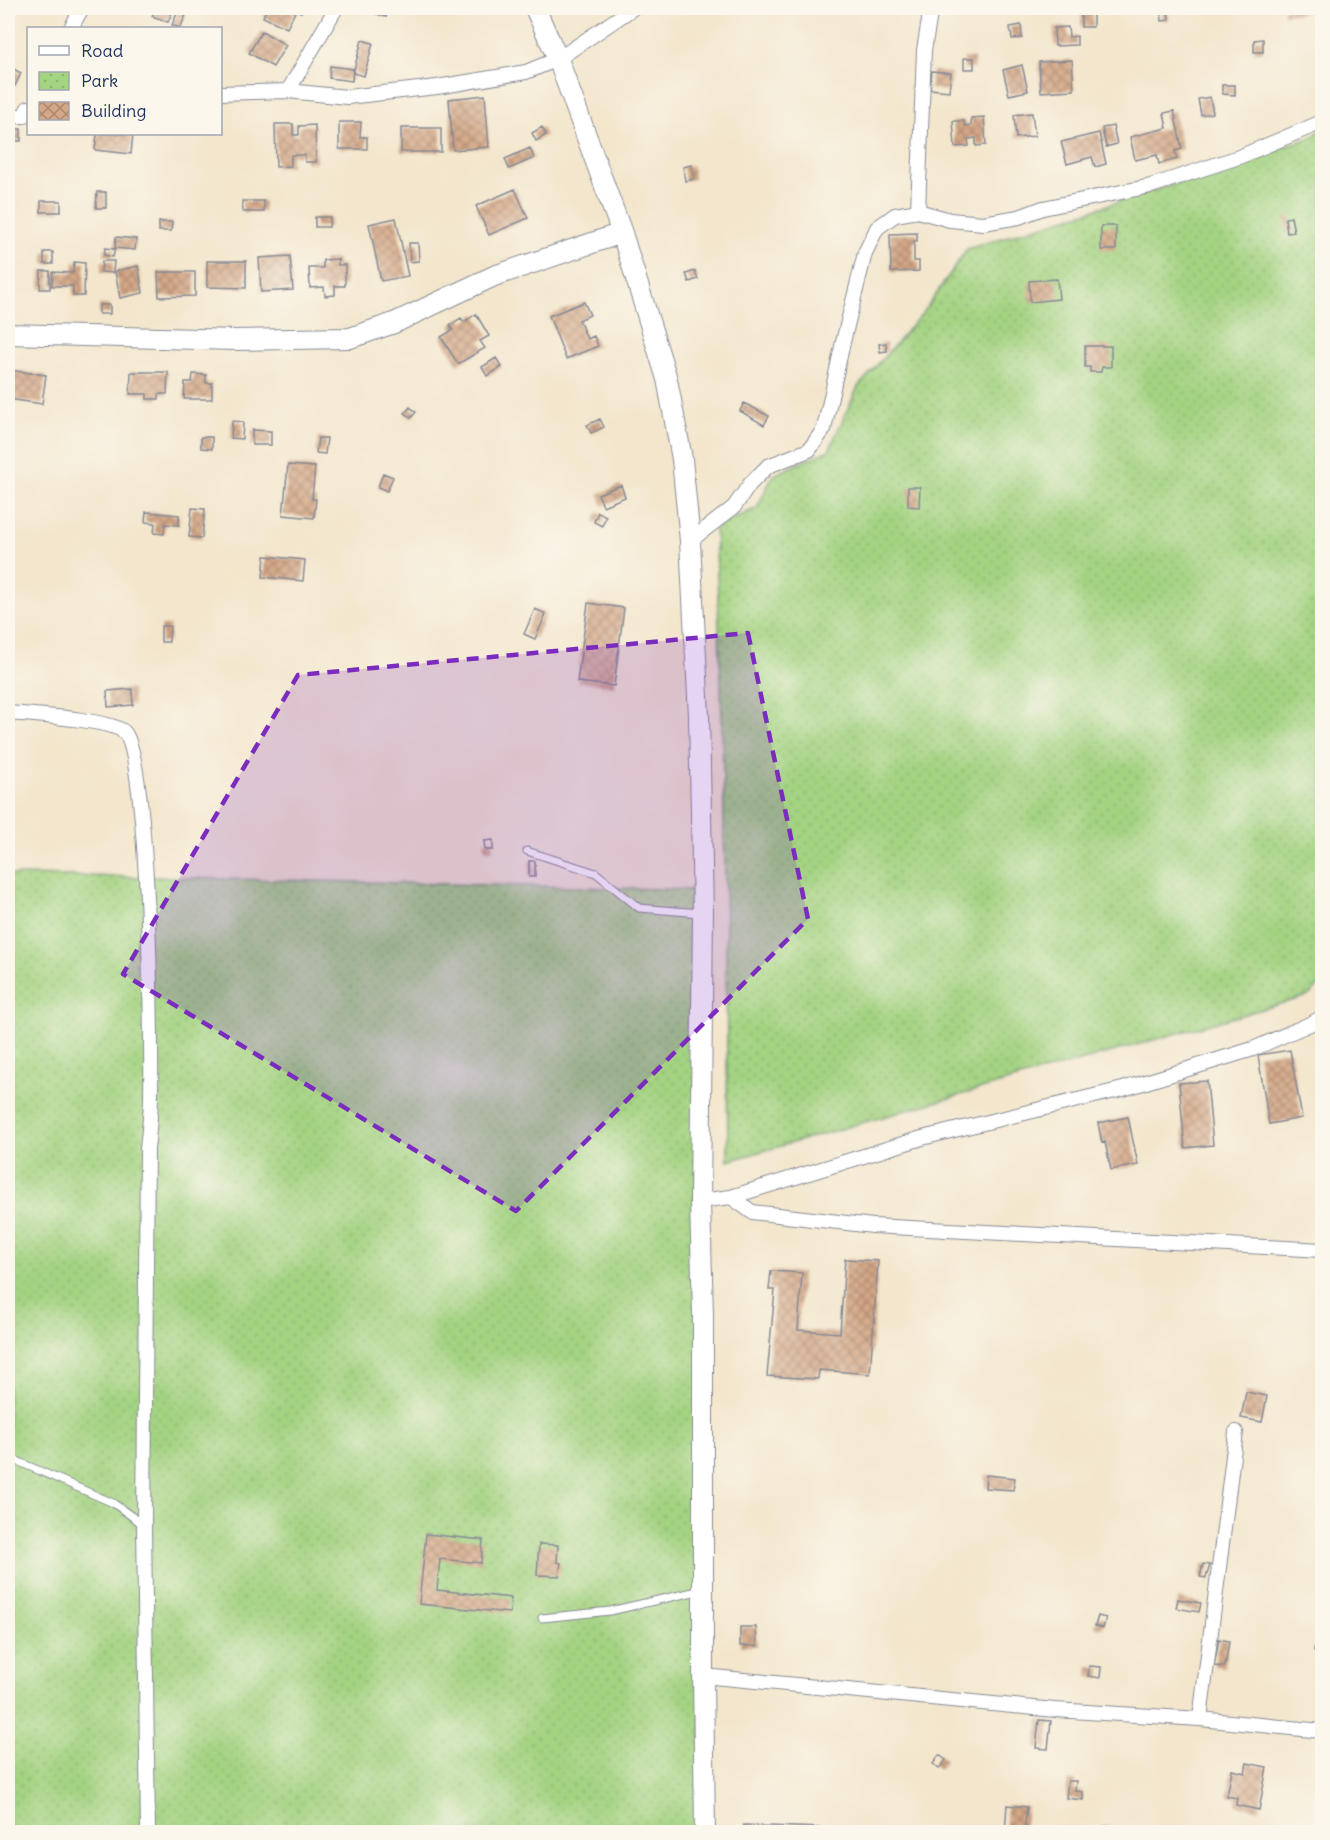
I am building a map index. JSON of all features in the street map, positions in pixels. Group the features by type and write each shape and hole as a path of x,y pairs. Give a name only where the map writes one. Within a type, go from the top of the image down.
{"main road":[{"path":"535,8 558,59 622,233 667,379 682,459 690,541 699,716 703,913 700,1201 704,1316 705,1833"},
{"path":"8,334 236,340 350,338 394,323 494,276 622,233"}],"street":[{"path":"72,27 82,8"},
{"path":"288,91 336,8"},
{"path":"222,93 288,91 347,97 426,89 525,72 558,59 633,8"},
{"path":"918,211 924,50 931,8"},
{"path":"8,116 27,113"},
{"path":"690,541 734,507 750,484 768,466 809,450 824,429 865,253 877,228 895,215 918,211 950,220 983,223 1019,217 1043,208 1151,186 1239,157 1323,122"},
{"path":"8,713 106,724 120,728 127,734 137,766 147,879 151,1094 147,1149 144,1525 148,1833"},
{"path":"700,1201 731,1197 922,1138 1123,1089 1253,1049 1319,1024"},
{"path":"731,1197 752,1212 873,1226 1323,1250"},
{"path":"1200,1719 1236,1432"},
{"path":"703,1676 1055,1710 1200,1719 1323,1731"}],"lane":[{"path":"527,851 596,873 639,908 703,913"},
{"path":"8,1457 113,1503 144,1525"},
{"path":"542,1618 610,1611 704,1590"}],"highlighted area":[{"path":"748,633 808,919 516,1211 123,974 298,675"}],"green space":[{"path":"1322,129 1322,983 1308,996 728,1161 723,765 715,528 757,508 773,475 829,450 858,387 926,309 967,249 1185,181 1312,137"},
{"path":"8,875 700,890 701,1832 8,1832"}],"building":[{"path":"156,8 174,8 168,22 152,16"},
{"path":"267,8 304,8 301,12 296,10 287,28 263,17"},
{"path":"360,8 390,8 386,17"},
{"path":"1161,8 1168,8 1169,20 1162,21"},
{"path":"1283,8 1304,8 1305,13 1284,14"},
{"path":"1081,10 1093,10 1093,27 1081,27"},
{"path":"178,11 186,15 180,27 172,25"},
{"path":"1021,25 1022,38 1012,39 1010,27"},
{"path":"1068,27 1069,37 1077,36 1077,45 1055,46 1054,28"},
{"path":"262,31 286,45 273,67 249,53"},
{"path":"1263,39 1263,52 1254,52 1254,40"},
{"path":"362,40 373,43 364,76 353,73"},
{"path":"964,58 974,58 974,69 964,69"},
{"path":"1072,60 1074,90 1041,92 1039,62"},
{"path":"1022,65 1028,91 1009,95 1003,70"},
{"path":"8,66 21,73 15,86 8,82"},
{"path":"330,66 353,69 352,81 329,78"},
{"path":"932,71 951,73 949,91 930,89"},
{"path":"1222,85 1235,85 1235,95 1222,94"},
{"path":"485,95 489,147 453,150 449,99"},
{"path":"1210,97 1213,113 1201,115 1198,99"},
{"path":"1174,111 1182,149 1175,151 1177,159 1159,164 1157,155 1135,160 1130,137 1167,128 1164,113"},
{"path":"1032,113 1035,136 1016,138 1014,115"},
{"path":"984,117 986,145 976,146 976,138 968,139 969,146 955,147 953,121 964,121 965,126 971,125 971,118"},
{"path":"339,122 361,122 360,137 367,137 367,149 339,149"},
{"path":"275,124 293,124 293,135 299,135 299,126 315,125 316,162 305,162 305,155 291,155 291,166 276,167"},
{"path":"1113,126 1117,144 1106,147 1102,128"},
{"path":"542,127 546,135 536,141 532,133"},
{"path":"401,128 441,128 441,152 401,152"},
{"path":"8,129 21,129 21,141 8,141"},
{"path":"1099,133 1106,164 1095,167 1092,157 1067,164 1061,142"},
{"path":"97,135 133,135 131,154 95,150"},
{"path":"530,148 534,158 509,169 505,159"},
{"path":"692,165 694,179 685,181 683,167"},
{"path":"515,189 528,218 489,235 476,206"},
{"path":"97,192 106,192 106,208 96,208"},
{"path":"41,201 61,201 61,212 41,212"},
{"path":"242,201 264,201 264,212 243,212"},
{"path":"315,217 330,217 329,227 315,227"},
{"path":"1291,217 1294,232 1287,233 1285,218"},
{"path":"396,218 408,276 381,281 369,224"},
{"path":"159,222 172,222 171,231 159,231"},
{"path":"1101,226 1116,226 1116,250 1101,250"},
{"path":"917,233 917,241 914,241 914,261 919,261 919,271 891,272 890,234"},
{"path":"116,237 136,239 135,250 115,248"},
{"path":"409,243 418,243 419,261 410,262"},
{"path":"105,248 115,249 113,257 104,255"},
{"path":"44,252 53,252 53,264 44,264"},
{"path":"290,256 293,290 261,292 259,258"},
{"path":"338,259 338,265 345,265 345,286 335,286 335,295 325,296 324,287 310,288 309,268 323,268 323,260"},
{"path":"102,261 114,261 113,273 101,272"},
{"path":"207,261 246,261 246,288 207,287"},
{"path":"74,262 85,263 84,296 73,296 73,286 52,286 53,272 73,273"},
{"path":"138,266 143,293 120,298 115,271"},
{"path":"41,271 50,271 50,289 40,289"},
{"path":"695,271 698,279 689,282 686,274"},
{"path":"158,272 195,272 195,296 159,297"},
{"path":"1057,279 1059,299 1030,302 1029,281"},
{"path":"584,302 590,315 579,320 587,339 594,336 598,346 566,359 549,316"},
{"path":"99,305 110,305 110,314 99,314"},
{"path":"476,314 489,336 480,341 485,348 458,364 441,337 453,330 450,325 461,318 464,322"},
{"path":"886,343 887,351 880,352 879,344"},
{"path":"1085,346 1111,346 1111,367 1102,367 1101,372 1090,372 1090,367 1085,367"},
{"path":"496,358 502,367 487,376 482,367"},
{"path":"8,370 46,375 42,404 8,399"},
{"path":"131,372 168,372 167,394 159,394 159,399 147,399 147,394 130,394"},
{"path":"193,374 206,375 206,383 212,383 212,399 184,399 185,382 192,382"},
{"path":"744,403 769,416 764,425 740,411"},
{"path":"410,407 416,412 411,418 405,413"},
{"path":"600,419 604,427 591,433 587,425"},
{"path":"232,421 243,422 242,439 231,438"},
{"path":"252,430 271,431 271,445 252,445"},
{"path":"201,437 212,437 212,449 201,448"},
{"path":"318,438 327,438 325,454 316,453"},
{"path":"288,465 315,467 312,499 316,499 314,518 283,515"},
{"path":"383,473 393,477 387,491 378,487"},
{"path":"621,485 625,497 603,506 598,494"},
{"path":"908,487 920,487 919,507 908,506"},
{"path":"192,508 205,509 202,538 189,537"},
{"path":"146,512 179,515 179,525 165,524 164,534 154,533 155,523 145,522"},
{"path":"598,512 606,516 602,526 594,522"},
{"path":"265,556 305,560 303,581 263,577"},
{"path":"588,603 624,608 614,686 577,682"},
{"path":"535,609 546,614 535,639 524,634"},
{"path":"161,626 170,626 169,642 161,642"},
{"path":"132,689 133,705 108,707 107,691"},
{"path":"493,840 493,850 485,850 484,841"},
{"path":"529,861 535,861 535,877 529,877"},
{"path":"1290,1050 1302,1118 1269,1124 1258,1055"},
{"path":"1207,1081 1213,1145 1185,1148 1179,1083"},
{"path":"1128,1117 1138,1165 1111,1170 1098,1123"},
{"path":"845,1259 878,1261 870,1374 819,1370 818,1379 767,1376 775,1290 769,1290 771,1271 802,1273 798,1330 840,1333"},
{"path":"1246,1392 1267,1396 1262,1422 1241,1418"},
{"path":"986,1475 1015,1478 1013,1490 985,1488"},
{"path":"426,1534 483,1540 481,1563 440,1559 437,1590 511,1598 510,1613 419,1604"},
{"path":"539,1544 558,1545 557,1562 561,1563 559,1576 537,1575"},
{"path":"1203,1564 1210,1565 1206,1578 1200,1577"},
{"path":"1178,1599 1201,1603 1199,1612 1176,1608"},
{"path":"1098,1616 1106,1618 1103,1628 1095,1626"},
{"path":"1318,1623 1322,1623 1322,1653 1314,1651"},
{"path":"740,1627 756,1627 757,1646 740,1646"},
{"path":"1219,1639 1229,1641 1225,1667 1214,1666"},
{"path":"1089,1666 1101,1667 1100,1678 1088,1676"},
{"path":"1039,1720 1051,1721 1048,1749 1036,1748"},
{"path":"939,1755 946,1760 939,1769 933,1764"},
{"path":"1247,1763 1267,1767 1259,1810 1236,1805 1237,1798 1227,1796 1232,1770 1245,1773"},
{"path":"1068,1781 1076,1781 1075,1791 1083,1792 1083,1800 1066,1798"},
{"path":"1007,1805 1027,1807 1024,1832 1005,1832"},
{"path":"744,1825 822,1828 822,1832 744,1832"},
{"path":"1104,1826 1120,1829 1120,1832 1103,1832"}]}
